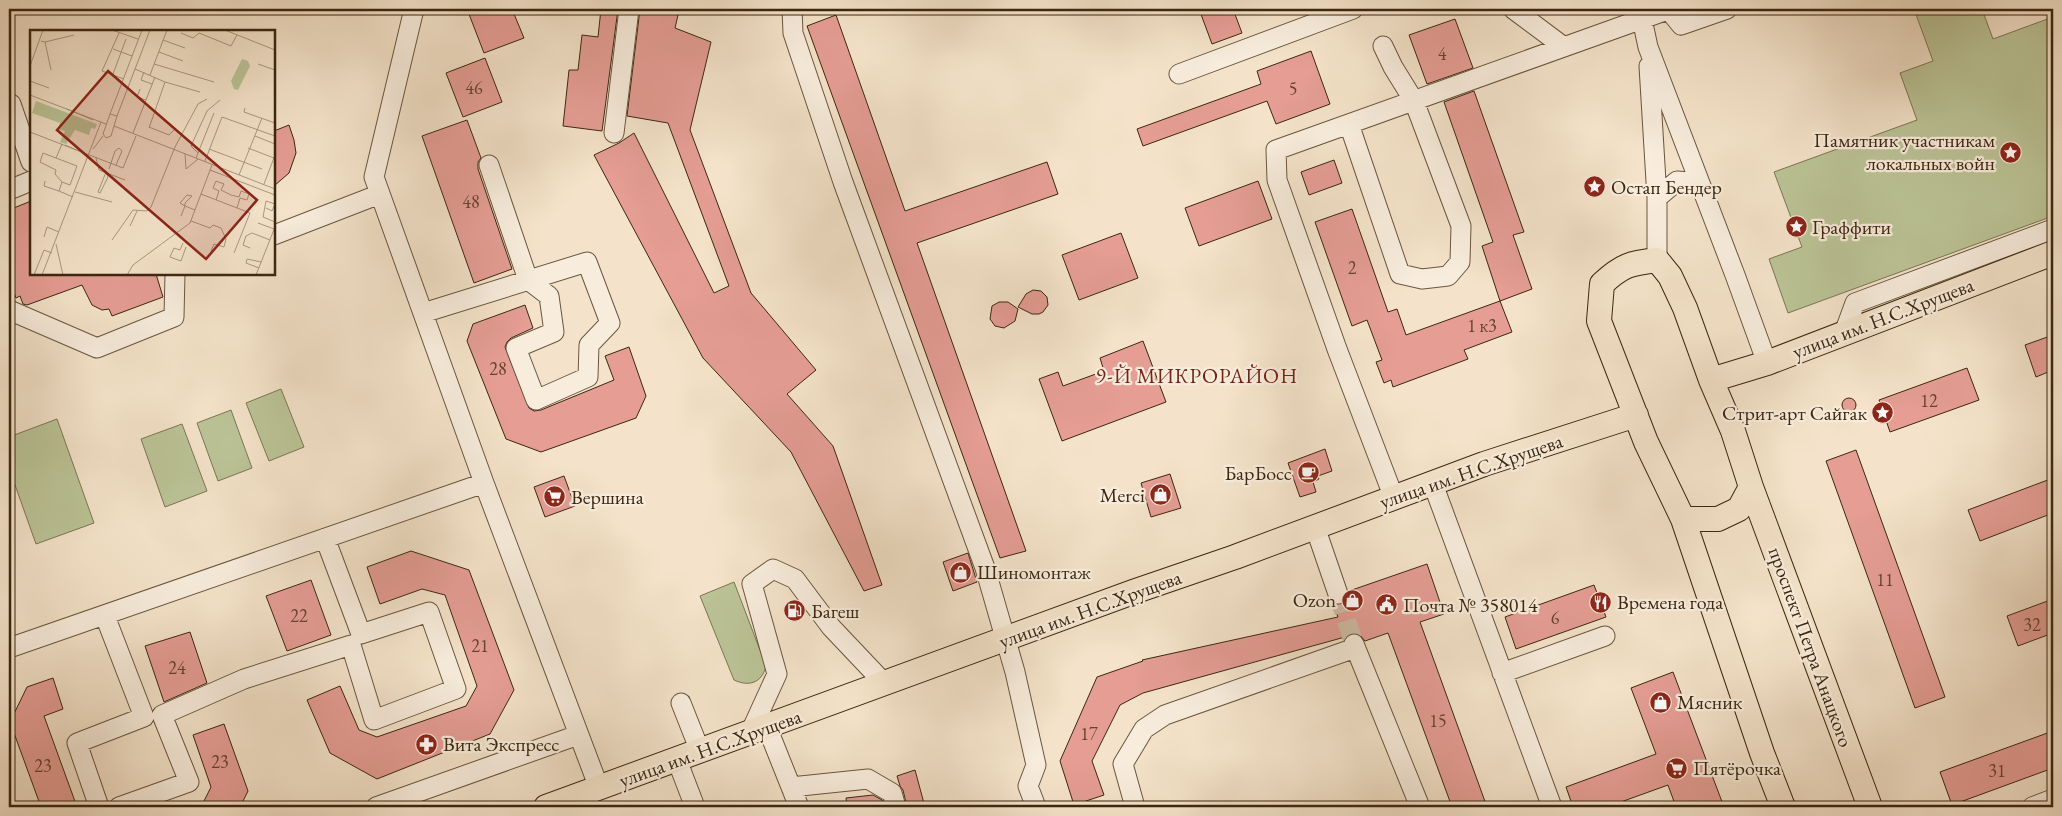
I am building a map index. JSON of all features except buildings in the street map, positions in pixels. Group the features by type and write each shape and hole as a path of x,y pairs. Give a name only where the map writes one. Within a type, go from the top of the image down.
{"main road":[{"name":"улица им. Н.С.Хрущева","path":"1711,380 1767,364 2053,253"},
{"name":"проспект Петра Анацкого","path":"1657,260 1670,276 1685,308 1711,380 1733,431 1751,487 1870,807"},
{"path":"1657,260 1630,263 1616,270 1602,284 1600,321 1657,466 1683,519 1762,753 1783,807"},
{"name":"улица им. Н.С.Хрущева","path":"546,807 1484,464 1636,415"},
{"path":"1683,519 1718,520 1739,508 1751,487"}],"street":[{"path":"414,9 374,177 484,483 599,788"},
{"path":"614,133 629,9"},
{"path":"792,9 793,33 843,182 985,568 1004,640 1015,672 1036,765 1028,786 1036,807"},
{"path":"1179,74 1353,9"},
{"path":"1513,9 1564,47"},
{"path":"1394,498 1337,349 1277,180 1276,150 1564,47 1640,14 1669,9 1681,25 1727,9"},
{"path":"1640,14 1648,48 1767,364"},
{"path":"1349,124 1400,274 1422,279 1448,276 1460,262 1462,226 1414,101 1393,67 1383,46"},
{"path":"1648,48 1657,198 1657,260"},
{"path":"11,104 30,159"},
{"path":"423,313 528,280 587,262 610,323 589,345 588,377 536,400 516,348 554,332 549,296 528,280 489,165"},
{"path":"1657,198 1677,180 1700,182"},
{"path":"9,190 30,181"},
{"path":"275,235 380,194"},
{"path":"1844,333 1855,303 2053,229"},
{"path":"9,310 97,348 174,317 175,275"},
{"path":"9,648 484,483"},
{"path":"1433,484 1552,807"},
{"path":"1315,527 1338,594"},
{"path":"99,807 77,743 153,716 244,678 356,640 429,612 456,689 374,720 356,640 325,538"},
{"path":"799,807 791,787 758,730 777,674 752,584 773,569 795,579 831,627 885,684"},
{"path":"105,616 153,716 189,782 119,807"},
{"path":"1502,673 1605,636"},
{"path":"1135,807 1123,764 1144,729 1164,715 1355,646 1420,807"},
{"path":"681,703 700,751"},
{"path":"376,807 578,735"},
{"path":"677,760 695,807"},
{"path":"791,787 868,779 892,793 896,807"},
{"path":"2032,807 2053,799"}],"green space":[{"path":"1914,9 1982,9 1993,39 2053,17 2053,216 1788,313 1769,259 1802,247 1774,172 1917,120 1900,73 1933,61"},
{"path":"281,389 304,447 269,461 246,403"},
{"path":"231,410 252,468 218,481 197,423"},
{"path":"57,419 94,523 36,544 9,468 9,437"},
{"path":"182,424 207,491 165,507 141,439"},
{"path":"734,582 766,666 758,680 750,683 734,680 700,596"}],"tunnel":[{"path":"1338,594 1354,644"}],"place":[{"name":"Памятник участникам локальных войн","path":"2011,152"},
{"name":"Остап Бендер","path":"1595,187"},
{"name":"Граффити","path":"1796,227"},
{"name":"Стрит-арт Сайгак","path":"1883,413"},
{"name":"БарБосс","path":"1308,473"},
{"name":"Merci","path":"1161,495"},
{"name":"Вершина","path":"555,497"},
{"name":"Шиномонтаж","path":"961,572"},
{"name":"Ozon","path":"1352,600"},
{"name":"Времена года","path":"1601,602"},
{"name":"Почта № 358014","path":"1387,605"},
{"name":"Багеш","path":"795,611"},
{"name":"Мясник","path":"1661,702"},
{"name":"Вита Экспресс","path":"427,744"},
{"name":"Пятёрочка","path":"1677,768"}],"district":[{"name":"9-Й МИКРОРАЙОН","path":"1197,375"}]}
